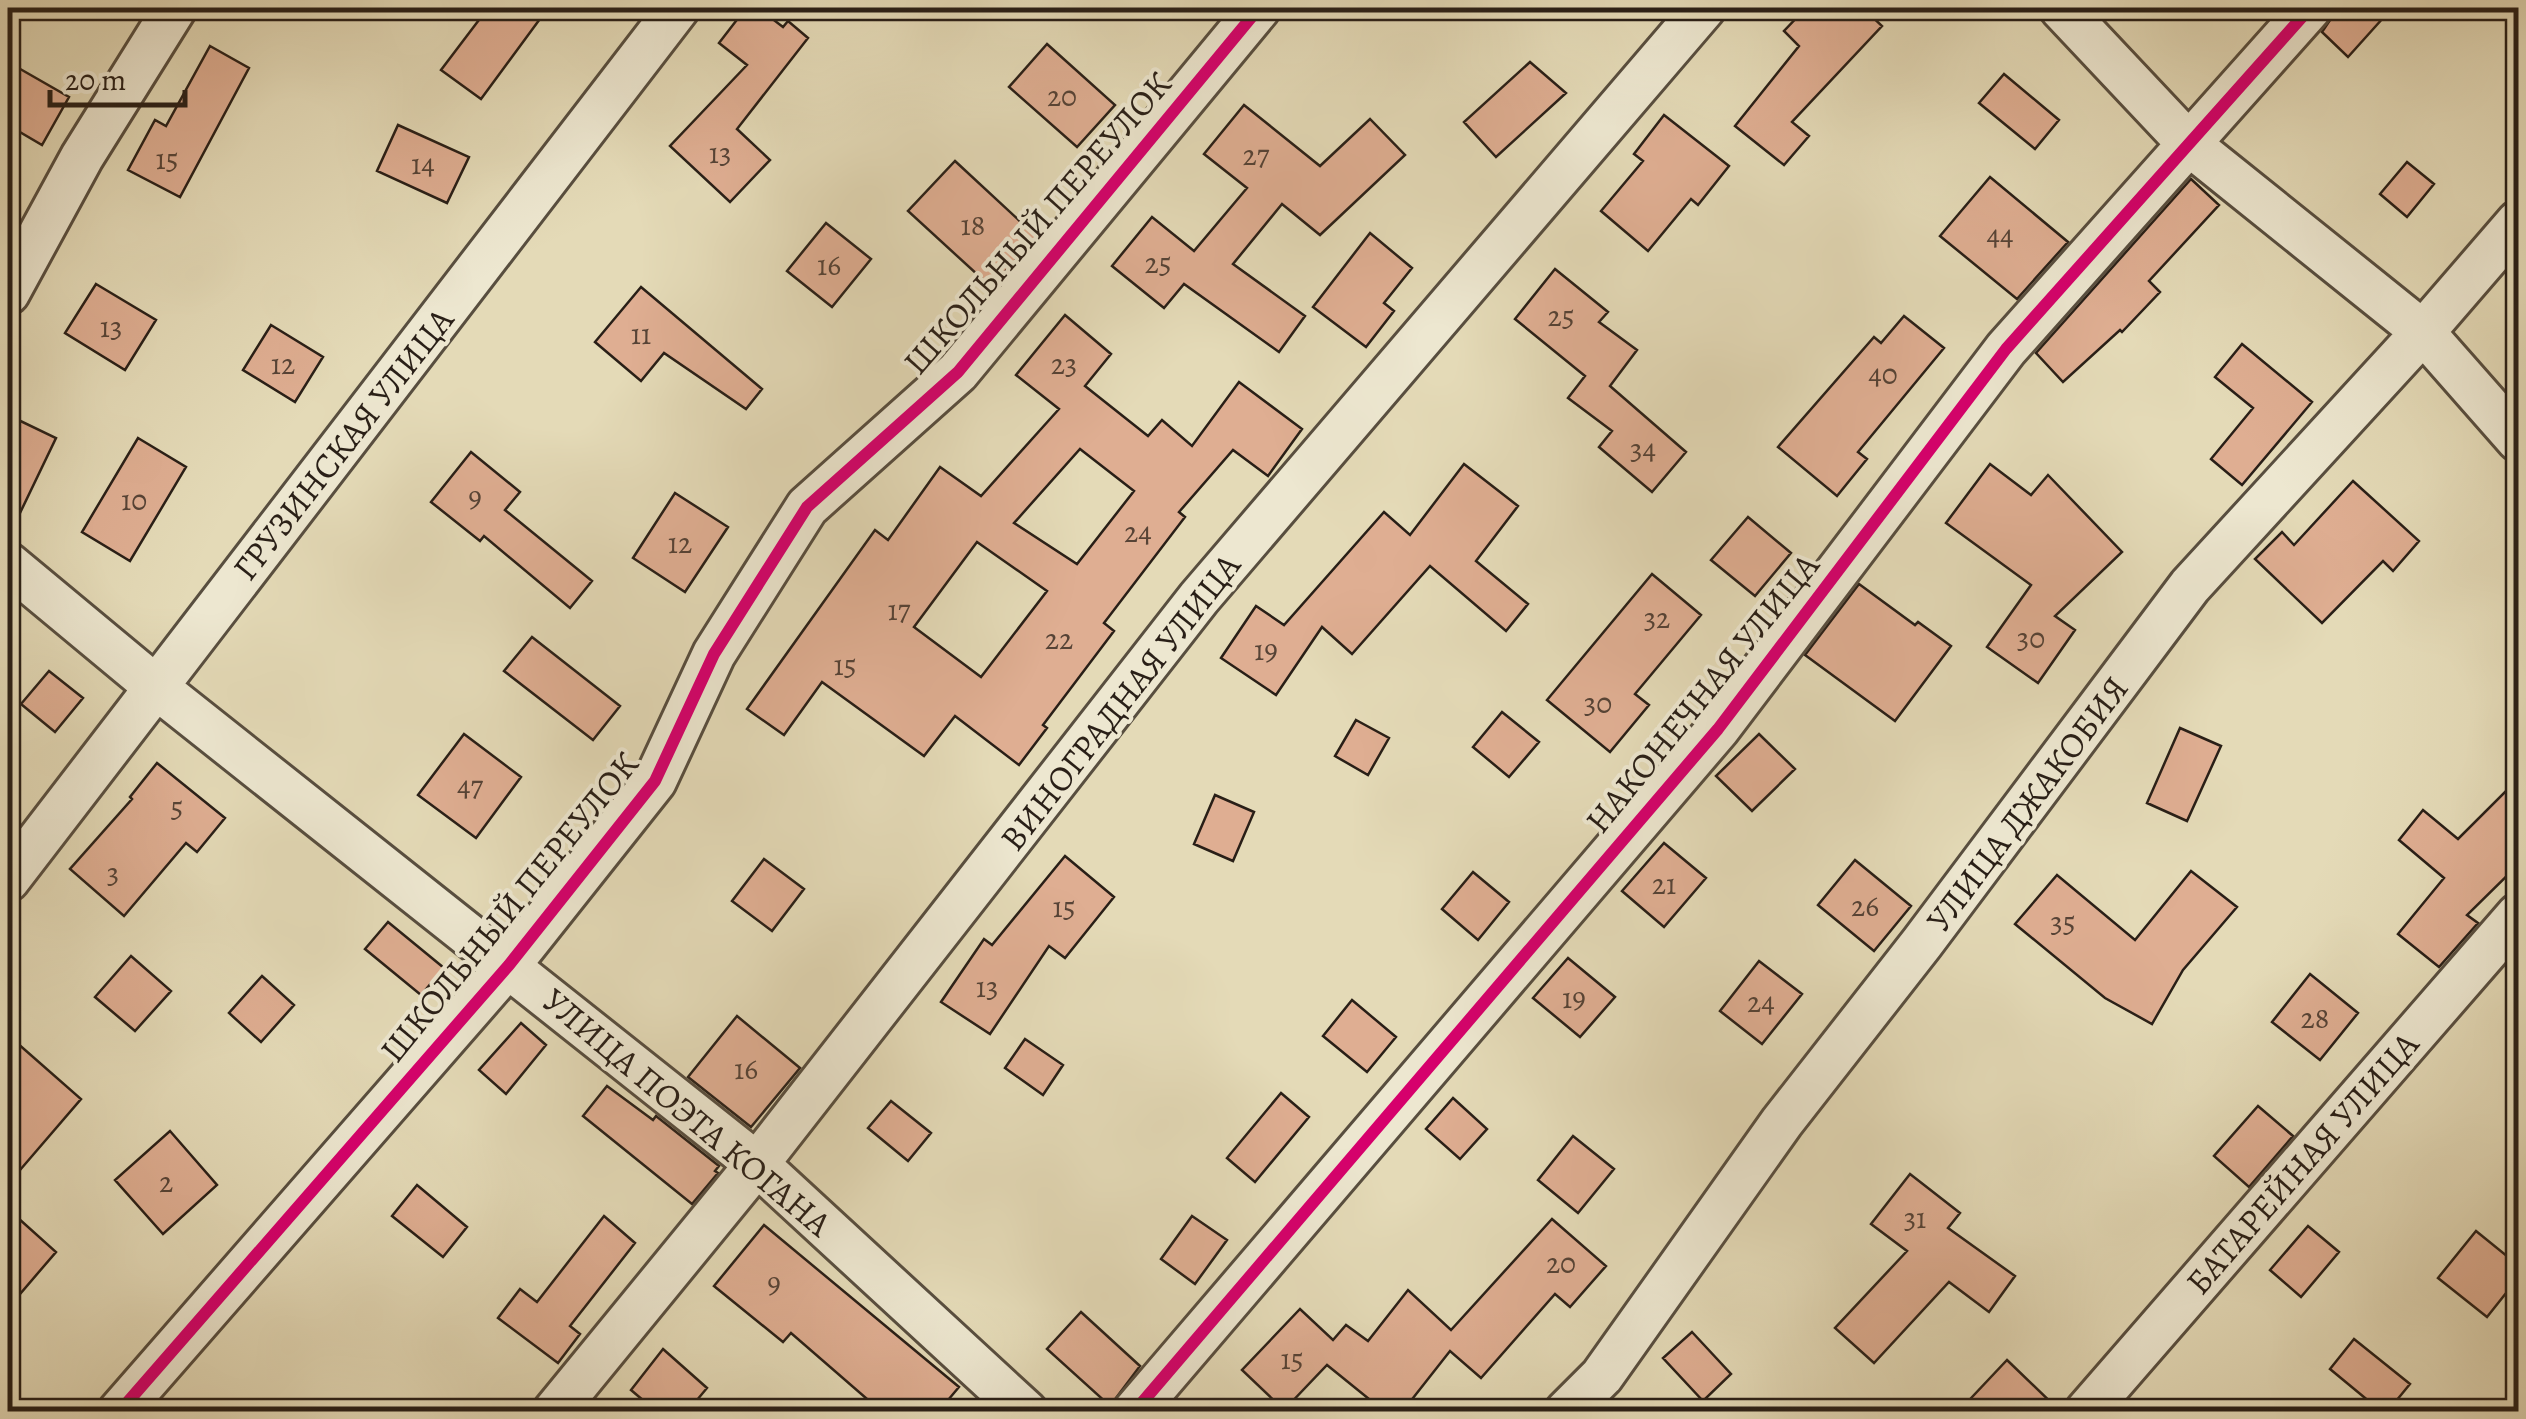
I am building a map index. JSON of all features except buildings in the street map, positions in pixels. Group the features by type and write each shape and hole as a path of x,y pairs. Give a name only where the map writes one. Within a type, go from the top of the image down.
{"street":[{"path":"8,293 82,157 175,8"},
{"name":"ГРУЗИНСКАЯ УЛИЦА","path":"8,880 678,8"},
{"name":"ШКОЛЬНЫЙ ПЕРЕУЛОК","path":"119,1412 509,964 655,781 714,654 807,507 958,372 1259,8"},
{"name":"ВИНОГРАДНАЯ УЛИЦА","path":"554,1412 757,1164 1199,598 1704,8"},
{"path":"2061,8 2190,144 2423,332 2518,440"},
{"name":"НАКОНЕЧНАЯ УЛИЦА","path":"1134,1412 1718,729 2006,349 2310,8"},
{"name":"УЛИЦА ДЖАКОБИЯ","path":"1566,1412 1602,1376 1782,1122 1922,944 2190,586 2423,332 2518,222"},
{"name":"УЛИЦА ПОЭТА КОГАНА","path":"8,564 156,687 757,1164 1026,1412"},
{"name":"БАТАРЕЙНАЯ УЛИЦА","path":"2086,1412 2518,915"}],"cycle path":[{"path":"119,1412 509,965 655,781 714,654 807,507 958,372 1259,8"},
{"path":"1134,1412 1718,729 2006,349 2310,8"}]}
